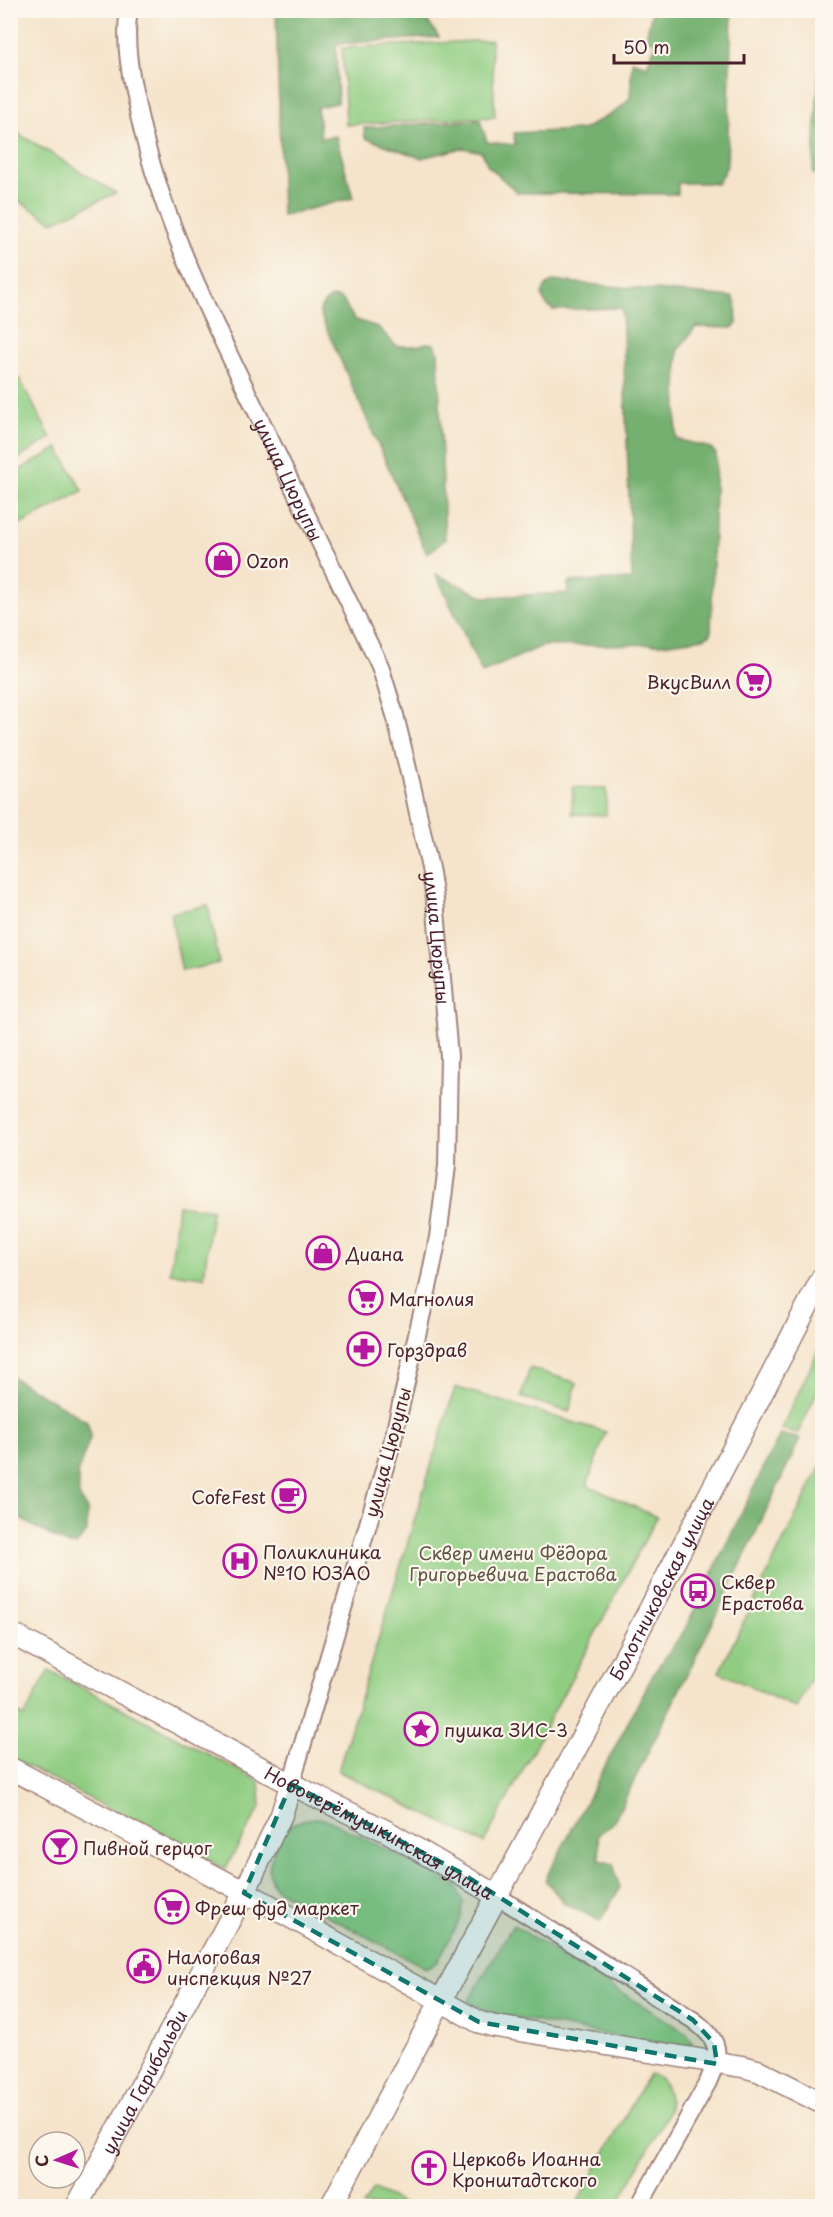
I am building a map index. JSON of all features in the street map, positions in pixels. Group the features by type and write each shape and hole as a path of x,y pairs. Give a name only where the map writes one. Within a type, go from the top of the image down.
{"street":[{"name":"улица Цюрупы","path":"129,10 126,24 134,95 140,125 169,221 214,322 380,666 394,715 431,873 449,1056 447,1166 438,1237 392,1443 281,1816 244,1893"},
{"name":"Болотниковская улица","path":"496,1896 633,1643 822,1278"},
{"name":"Новочерёмушкинская улица","path":"10,1633 291,1784 388,1832 496,1896 702,2027 709,2034 718,2053 717,2064"},
{"path":"10,1768 418,1986 467,2017 492,2026 759,2071 822,2103"},
{"name":"улица Гарибальди","path":"77,2206 244,1893"},
{"path":"331,2206 496,1896"},
{"path":"639,2206 717,2064"}],"highlighted area":[{"path":"291,1784 458,1871 693,2020 714,2043 717,2064 479,2022 244,1893"}],"green space":[{"path":"276,11 385,11 425,18 439,37 336,44 338,103 317,107 321,138 336,136 353,198 282,216"},
{"path":"652,11 732,11 727,166 718,183 678,183 678,194 518,193 488,166 482,152 463,148 421,158 365,138 364,128 480,120 487,142 515,145 514,133 582,130 618,110 630,98 632,61 647,66 656,43 646,38"},
{"path":"822,16 822,175 813,174"},
{"path":"491,40 495,117 346,125 342,48"},
{"path":"10,129 116,193 53,222 11,196"},
{"path":"553,281 733,297 736,304 737,324 732,328 696,327 678,350 676,439 711,448 716,454 711,634 704,638 663,644 542,646 482,673 436,574 484,597 568,593 568,582 632,579 622,308 553,310 545,303 542,295 548,284"},
{"path":"332,297 342,299 354,319 379,328 396,346 418,346 426,343 434,344 438,351 445,540 427,554 320,314 322,306"},
{"path":"19,378 51,438 11,463 11,383"},
{"path":"58,448 83,491 18,526 11,511 11,475"},
{"path":"573,787 607,788 606,815 572,814"},
{"path":"208,905 219,963 182,971 170,913"},
{"path":"178,1205 212,1210 204,1277 170,1273"},
{"path":"822,1343 822,1382 798,1433 781,1429"},
{"path":"530,1368 577,1383 569,1412 521,1397"},
{"path":"10,1376 87,1421 91,1435 78,1472 79,1496 87,1510 87,1532 76,1545 68,1545 11,1514"},
{"name":"Сквер имени Фёдора Григорьевича Ерастова","path":"455,1387 606,1432 587,1485 657,1517 484,1843 338,1771"},
{"path":"780,1434 800,1439 721,1606 613,1823 598,1835 600,1860 613,1864 620,1888 600,1921 564,1903 545,1880 654,1673 684,1631"},
{"path":"822,1463 822,1657 796,1708 719,1672"},
{"path":"49,1670 259,1781 261,1806 225,1869 11,1758 10,1710 24,1717"},
{"path":"326,1819 456,1885 463,1902 462,1915 437,1963 426,1968 276,1889 270,1878 269,1867 281,1834 286,1828 302,1820"},
{"path":"513,1925 685,2032 692,2043 688,2048 678,2048 495,2014 468,2002"},
{"path":"649,2074 664,2083 668,2093 669,2111 617,2206 575,2206"},
{"path":"373,2189 407,2206 363,2206"}],"place":[{"name":"Ozon","path":"223,560"},
{"name":"ВкусВилл","path":"754,681"},
{"name":"Диана","path":"323,1253"},
{"name":"Магнолия","path":"366,1298"},
{"name":"Горздрав","path":"364,1349"},
{"name":"CofeFest","path":"289,1496"},
{"name":"Поликлиника №10 ЮЗАО","path":"240,1561"},
{"name":"Сквер Ерастова","path":"698,1591"},
{"name":"пушка ЗИС-3","path":"421,1729"},
{"name":"Пивной герцог","path":"60,1847"},
{"name":"Фреш фуд маркет","path":"172,1907"},
{"name":"Налоговая инспекция №27","path":"144,1966"},
{"name":"Церковь Иоанна Кронштадтского","path":"429,2168"}]}
